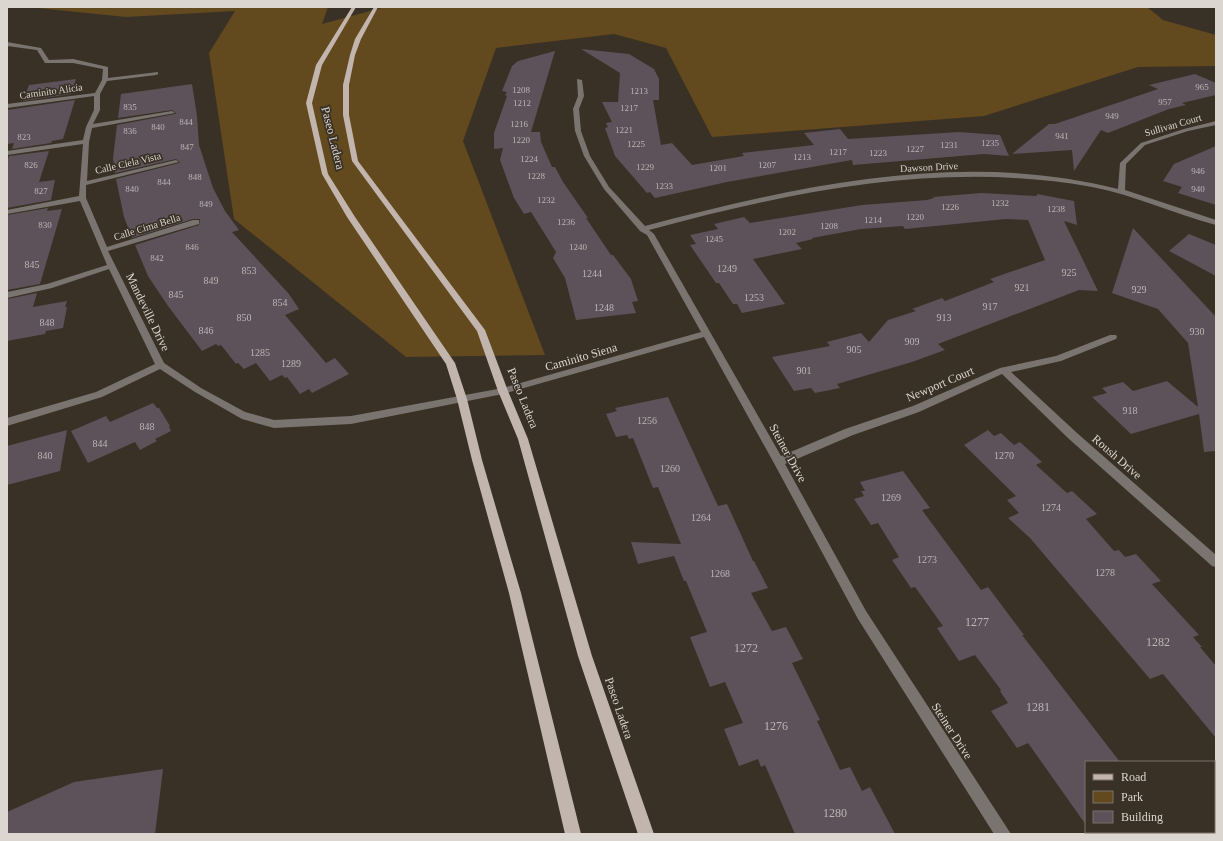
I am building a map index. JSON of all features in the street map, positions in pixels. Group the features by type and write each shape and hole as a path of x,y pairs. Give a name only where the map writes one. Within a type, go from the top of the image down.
{"main road":[{"name":"Paseo Ladera","path":"354,7 319,65 309,103 325,174 351,217 450,363 462,399 477,460 515,594 573,834"},
{"name":"Paseo Ladera","path":"376,7 358,38 348,71 344,94 346,134 355,162 481,330 502,391 523,439 585,656 646,834"}],"street":[{"path":"7,44 39,49 47,62 73,61 93,64 106,68 105,80 156,73"},
{"name":"Mandeville Drive","path":"105,80 97,94 97,110 89,127 86,142 82,198 104,250 160,365 198,390 242,414 274,424 351,420 462,399"},
{"name":"Steiner Drive","path":"579,80 581,96 576,109 578,131 586,156 606,188 643,229 650,234 779,462 862,615 1003,834"},
{"name":"Caminito Alicia","path":"7,106 97,94"},
{"path":"89,127 172,113"},
{"name":"Sullivan Court","path":"1121,191 1123,163 1143,144 1186,130 1216,123"},
{"path":"7,153 86,142"},
{"name":"Calle Ciela Vista","path":"83,184 176,162"},
{"name":"Dawson Drive","path":"643,229 771,197 893,179 970,174 1010,174 1064,180 1121,191 1216,223"},
{"path":"7,212 82,198"},
{"name":"Calle Cima Bella","path":"104,250 196,222"},
{"path":"7,295 49,286 112,266"},
{"name":"Caminito Siena","path":"462,399 502,391 706,333"},
{"name":"Newport Court","path":"779,462 849,432 916,409 1003,370 1058,358 1113,336"},
{"path":"7,422 99,395 160,365"},
{"name":"Roush Drive","path":"1003,370 1073,436 1216,562"}],"green space":[{"path":"28,7 328,7 322,24 385,7 1147,7 1163,20 1216,35 1216,66 1138,67 984,116 712,137 666,48 614,34 496,48 463,141 545,355 406,357 234,219 209,53 235,11 126,17"}],"building":[{"path":"581,49 629,54 654,69 659,79 659,100 653,100 661,145 672,143 692,165 744,156 742,153 814,145 804,133 840,129 848,139 959,132 1000,135 1009,156 984,154 853,165 852,160 727,182 655,198 650,192 647,193 615,156 605,128 608,127 606,123 612,122 602,102 618,102 620,73"},
{"path":"555,51 531,132 540,132 541,142 552,167 555,167 563,182 611,255 613,255 631,279 638,301 632,302 636,313 576,320 565,278 553,258 556,252 531,212 524,214 514,198 500,160 503,148 494,149 494,133 507,96 505,95 507,92 502,91 512,66 518,61"},
{"path":"1195,74 1216,83 1216,95 1182,103 1186,105 1169,109 1108,133 1101,130 1074,171 1072,150 1012,154 1049,124 1055,124 1158,89 1149,85"},
{"path":"76,79 71,94 23,101 29,85"},
{"path":"192,84 197,116 199,145 213,188 225,211 239,230 232,232 289,294 299,309 285,315 326,363 335,358 349,374 312,393 309,389 300,394 287,377 285,378 282,375 270,381 256,363 244,369 238,363 236,364 221,345 218,346 216,344 202,351 168,306 148,276 135,245 199,225 200,219 193,219 132,238 124,217 116,179 180,162 176,159 115,173 113,158 117,125 176,113 172,110 118,118 121,94"},
{"path":"75,100 63,139 52,141 51,143 12,149 14,143 7,144 7,110"},
{"path":"1216,146 1216,205 1178,193 1182,187 1163,181 1174,164"},
{"path":"49,151 39,182 55,180 51,200 7,208 7,162 9,156"},
{"path":"981,193 1037,196 1037,194 1074,201 1077,225 1064,221 1098,291 1079,290 938,344 945,350 912,362 837,384 840,388 815,393 811,388 794,391 772,357 830,346 827,342 861,333 869,342 888,320 916,311 912,309 942,298 945,301 994,282 990,279 1045,260 1028,220 1006,219 905,229 903,226 861,229 812,238 813,239 796,243 802,249 753,259 785,304 742,313 737,304 733,304 719,283 716,283 690,245 696,244 690,235 718,229 714,224 744,217 750,223 862,205 927,200 934,198 933,197"},
{"path":"48,208 47,211 62,209 40,284 7,290 7,215"},
{"path":"1133,228 1216,317 1216,451 1204,452 1199,414 1131,434 1092,397 1107,393 1102,388 1123,382 1133,391 1167,381 1198,407 1188,343 1158,309 1112,293"},
{"path":"1189,234 1216,245 1216,276 1169,251"},
{"path":"37,293 33,307 67,301 63,328 46,331 45,334 7,341 7,299"},
{"path":"668,397 718,506 727,504 753,561 768,588 751,593 772,631 786,627 803,659 792,663 820,720 817,721 840,770 850,767 862,791 870,787 895,834 795,834 765,765 761,767 758,759 739,766 724,729 743,723 725,682 710,687 690,637 707,632 674,556 638,564 631,542 681,544 658,487 653,488 633,438 629,439 627,435 616,437 606,414 617,411 615,408"},
{"path":"153,403 157,408 159,408 170,426 171,431 155,439 157,441 140,450 135,442 88,463 71,431 106,416 110,422"},
{"path":"67,430 60,471 7,485 7,446"},
{"path":"988,430 994,436 1001,433 1014,445 1020,442 1042,462 1036,465 1067,493 1072,491 1097,514 1086,519 1114,551 1119,550 1125,557 1136,554 1161,581 1152,584 1199,635 1193,637 1216,666 1216,738 1163,674 1150,679 1030,538 1008,518 1019,513 1007,500 1016,496 964,445"},
{"path":"903,471 930,508 922,510 981,590 988,587 1024,635 1022,635 1119,761 1085,761 1085,824 1028,743 1017,748 991,711 1008,703 1000,691 1001,690 975,655 959,661 937,628 943,626 915,587 911,588 892,560 899,557 878,523 871,525 854,499 864,496 861,491 865,491 860,482"},
{"path":"163,769 155,834 7,834 7,812 74,782"}]}
